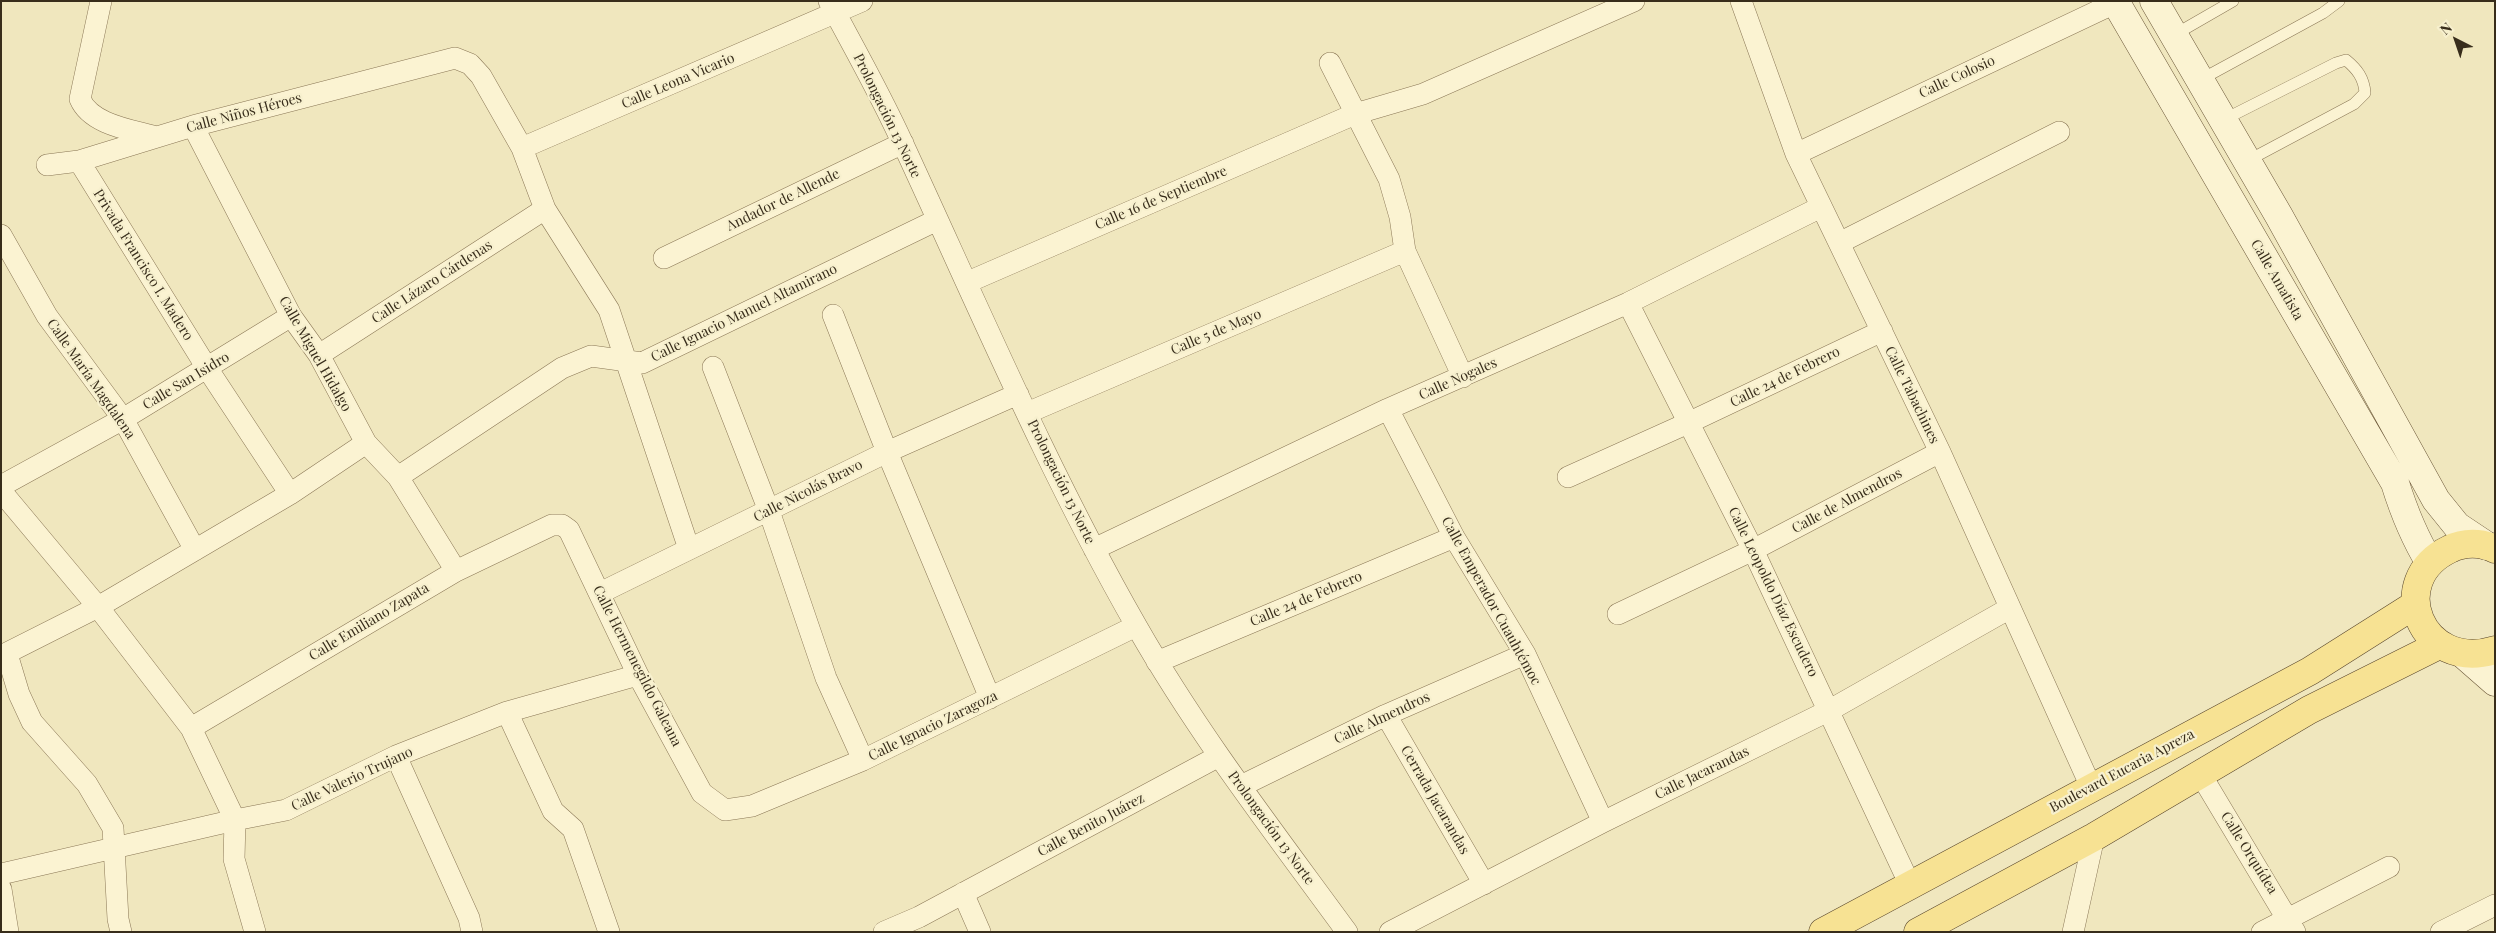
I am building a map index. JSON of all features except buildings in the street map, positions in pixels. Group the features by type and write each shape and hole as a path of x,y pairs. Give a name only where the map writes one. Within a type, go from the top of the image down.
{"main road":[{"path":"2492,548 2471,544 2456,546 2442,553 2430,563 2419,582 2416,604 2420,620 2428,634 2451,650 2479,654 2495,650"},
{"name":"Boulevard Eucaria Apreza","path":"1823,932 2310,670 2416,604"},
{"path":"1918,932 2094,837 2310,710 2451,650"}],"street":[{"path":"101,1 80,99 84,109 97,119 156,137"},
{"name":"Calle Leona Vicario","path":"522,148 832,7 862,1"},
{"name":"Calle 16 de Septiembre","path":"968,282 1355,114 1423,94 1634,1"},
{"name":"Calle Tabachines","path":"1741,1 1796,154 1940,452 2091,787"},
{"path":"2154,1 2247,161 2436,500 2457,526 2492,548"},
{"name":"Calle Colosio","path":"1796,154 2117,2"},
{"name":"Calle Amatista","path":"2117,2 2395,483 2417,543 2430,563"},
{"name":"Prolongación 13 Norte","path":"832,7 903,142 937,220 968,282 1027,413 1094,549 1136,626 1157,662 1219,756 1347,932"},
{"name":"Calle Niños Héroes","path":"47,165 79,162 193,126 455,58 470,64 481,76 522,148 546,209 609,310 689,549"},
{"path":"1330,63 1389,179 1400,217 1405,251 1463,377"},
{"name":"Calle Miguel Hidalgo","path":"193,126 291,316 319,355 366,443 398,478 456,570"},
{"path":"1839,243 2059,132"},
{"name":"Andador de Allende","path":"664,258 903,142"},
{"name":"Privada Francisco I. Madero","path":"79,162 207,368 290,494"},
{"name":"Calle Nogales","path":"1094,549 1388,409 1628,304 1821,207"},
{"name":"Calle Lázaro Cárdenas","path":"319,355 546,209"},
{"name":"Calle Ignacio Manuel Altamirano","path":"398,478 562,368 591,356 642,363 937,220"},
{"name":"Calle María Magdalena","path":"1,235 47,316 123,419 195,550"},
{"name":"Calle 5 de Mayo","path":"1027,413 1405,251"},
{"name":"Calle Leopoldo Díaz Escudero","path":"1628,304 1753,550 1830,710 1910,885"},
{"path":"833,315 887,452 990,698"},
{"name":"Calle San Isidro","path":"1,486 123,419 291,316"},
{"name":"Calle 24 de Febrero","path":"1568,477 1688,423 1882,331"},
{"path":"713,367 769,511 826,678 863,760"},
{"name":"Calle Nicolás Bravo","path":"600,593 887,452 1018,394"},
{"name":"Calle Emperador Cuauhtémoc","path":"1388,409 1454,536 1525,654 1603,822"},
{"path":"121,932 118,919 113,828 87,784 32,722 4,655 98,608 290,494 366,443"},
{"name":"Calle de Almendros","path":"1618,614 1753,550 1940,452"},
{"path":"1,491 98,608 190,728 235,820 234,859 255,932"},
{"name":"Calle Emiliano Zapata","path":"190,728 456,570 552,525"},
{"name":"Calle Hermenegildo Galeana","path":"552,525 562,525 569,530 638,675 702,794 725,810"},
{"name":"Calle 24 de Febrero","path":"1157,662 1454,536"},
{"name":"Calle Jacarandas","path":"1390,932 1603,822 1830,710 2010,608"},
{"name":"Calle Ignacio Zaragoza","path":"725,810 752,806 863,760 1136,626"},
{"path":"2451,650 2495,682"},
{"name":"Calle Almendros","path":"1241,786 1386,715 1525,654"},
{"name":"Calle Valerio Trujano","path":"1,874 286,810 396,756 507,712 638,675"},
{"path":"507,712 553,811 573,829 609,932"},
{"name":"Cerrada Jacarandas","path":"1386,715 1484,884"},
{"path":"396,756 468,918 472,932"},
{"name":"Calle Benito Juárez","path":"884,932 923,925 963,893 1219,756"},
{"name":"Calle Orquídea","path":"2201,775 2292,925"},
{"path":"2073,932 2094,837"},
{"path":"2262,932 2292,925 2389,867"},
{"path":"1,889 8,932"},
{"path":"963,893 980,932"},
{"path":"2441,932 2495,905"}],"lane":[{"path":"2174,35 2232,1"},
{"path":"2200,80 2323,13 2339,1"},
{"path":"2223,120 2336,63 2346,60 2355,67 2364,84 2365,92 2354,104 2247,161"}]}
